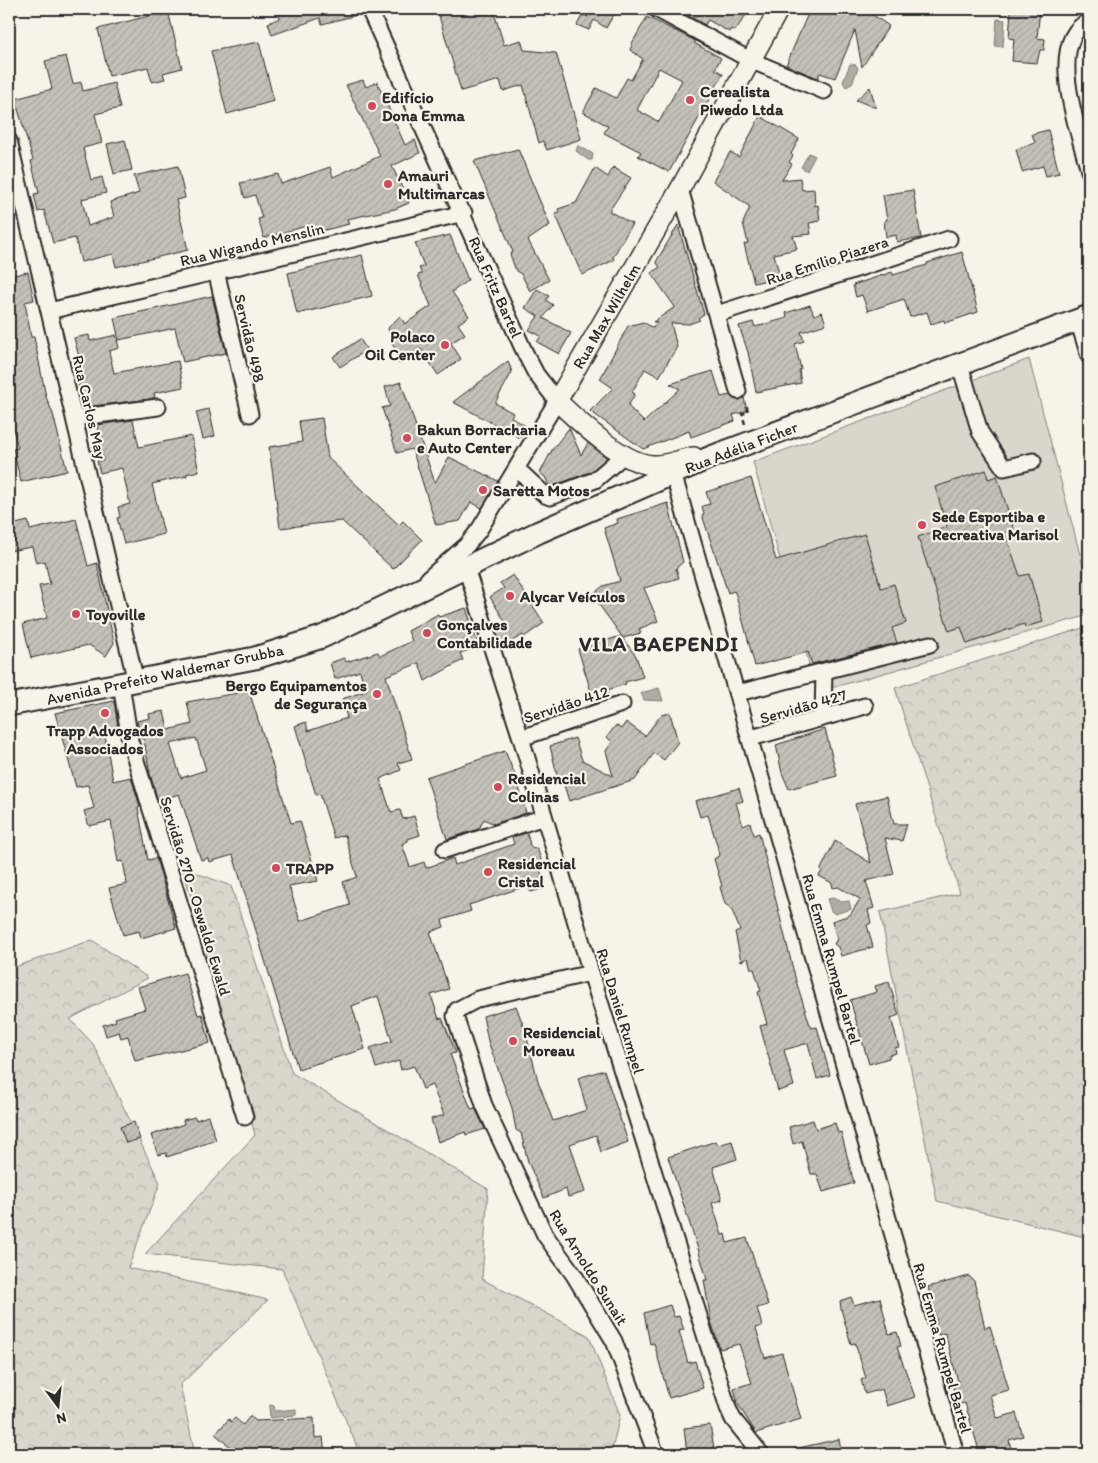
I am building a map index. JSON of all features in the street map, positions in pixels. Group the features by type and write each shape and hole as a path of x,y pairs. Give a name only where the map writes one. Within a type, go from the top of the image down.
{"highway":[{"name":"Rua Adélia Ficher","path":"402,600 539,532 711,457 1084,318"},
{"name":"Avenida Prefeito Waldemar Grubba","path":"9,705 255,658 289,649 331,633 402,600"}],"main road":[{"name":"Rua Max Wilhelm","path":"557,400 680,189 779,9"},
{"name":"Rua Fritz Bartel","path":"557,400 572,415 625,454 652,465 673,463 692,457 711,457"}],"street":[{"name":"Rua Fritz Bartel","path":"369,9 464,213 525,353 536,374 557,400"},
{"path":"656,9 750,60 824,91"},
{"path":"1089,21 1073,34 1068,44 1067,64 1068,85 1089,171"},
{"name":"Rua Carlos May","path":"9,141 75,418 128,683"},
{"path":"680,189 738,391"},
{"name":"Rua Wigando Menslin","path":"49,311 464,213"},
{"name":"Rua Emílio Piazera","path":"717,314 949,239"},
{"name":"Servidão 498","path":"216,271 250,414"},
{"path":"1084,318 1089,356"},
{"path":"960,365 980,432 999,462 1004,468 1033,461"},
{"name":"Rua Max Wilhelm","path":"402,600 467,545 496,505 557,400"},
{"path":"75,418 158,407"},
{"path":"517,469 545,495 550,497 595,480 625,454"},
{"name":"Rua Emma Rumpel Bartel","path":"674,473 956,1454"},
{"name":"Rua Daniel Rumpel","path":"466,568 521,738 591,973 728,1408 733,1420 761,1454"},
{"path":"738,693 930,644"},
{"path":"823,718 824,671"},
{"name":"Servidão 270 - Oswaldo Ewald","path":"128,683 130,741 245,1117"},
{"name":"Servidão 412","path":"521,738 622,704"},
{"name":"Servidão 427","path":"751,738 865,706"},
{"path":"445,850 544,817"},
{"name":"Rua Arnoldo Sunait","path":"591,973 478,999 457,1010 455,1016 484,1105 545,1235 574,1276 614,1341 656,1454"}],"path":[{"path":"738,391 743,390 748,412 742,414 751,443"}],"green space":[{"name":"Sede Esportiba e Recreativa Marisol","path":"1029,359 1089,589 1089,615 817,692 753,462"},
{"path":"1089,626 1089,1238 937,1201 880,912 960,893 895,688"},
{"path":"183,868 231,886 292,1073 488,1189 482,1279 589,1336 620,1415 611,1454 360,1454 282,1269 145,1254 255,1135"},
{"path":"92,940 148,978 70,1019 93,1044 160,1183 128,1268 268,1300 180,1385 195,1454 9,1454 9,969"}],"shaded area":[{"path":"997,19 1005,20 1003,47 995,46"},
{"path":"850,64 856,65 858,68 852,84 846,87 843,82"},
{"path":"578,145 593,154 592,160 588,160 576,151"},
{"path":"809,153 815,156 807,171 801,167"},
{"path":"659,688 663,701 644,700 641,693"},
{"path":"834,898 841,902 849,901 851,909 835,914 831,911 827,899"},
{"path":"269,1406 274,1406 275,1411 296,1409 296,1415 270,1418"}],"building":[{"path":"276,9 360,9 361,14 322,24 320,18 272,35 268,23 280,18"},
{"path":"437,9 493,9 504,45 521,40 524,50 556,53 581,139 547,150 543,141 539,143 523,85 503,91 500,80 461,91"},
{"path":"575,9 617,9 606,28 594,20 589,30 577,25 583,14 588,17"},
{"path":"685,9 750,9 735,31 731,29 729,32 708,20 705,25 689,16 691,12"},
{"path":"810,9 864,9 889,26 862,67 855,30 835,78 820,73 818,78 786,65"},
{"path":"1011,9 1040,9 1037,38 1045,39 1044,50 1040,50 1037,63 1012,61 1014,39 1009,38"},
{"path":"168,11 182,68 163,73 165,79 152,82 148,67 109,76 98,29"},
{"name":"Cerealista Piwedo Ltda","path":"647,17 696,41 694,43 721,58 715,69 723,74 669,172 638,156 641,152 604,133 608,126 583,112 596,88 616,98 627,78 631,80 643,59 630,50","holes":["659,68 682,80 659,122 637,110"]},
{"path":"259,42 274,101 227,114 211,51"},
{"path":"66,56 73,84 81,82 83,91 114,83 120,108 95,114 102,143 83,148 91,180 102,177 106,193 82,199 88,226 114,217 110,202 139,193 134,176 178,166 185,198 176,200 188,250 116,267 113,254 81,262 75,238 53,243 44,210 38,212 34,194 39,193 31,161 33,160 15,99 52,89 45,61"},
{"path":"363,80 366,87 377,82 405,145 415,140 420,153 392,166 409,203 395,209 347,219 349,224 317,232 312,230 310,225 264,238 258,219 262,218 255,195 245,198 240,183 278,174 281,184 330,167 333,177 380,156 346,85"},
{"path":"870,87 876,108 856,100"},
{"path":"760,116 799,139 791,154 793,156 789,162 792,164 782,180 800,178 802,190 814,189 815,206 818,205 820,221 809,223 811,234 793,236 797,249 774,254 780,277 754,283 744,244 748,243 743,223 750,207 713,181 730,152 739,157"},
{"path":"1048,130 1059,173 1046,176 1043,166 1022,172 1016,149 1035,143 1032,134"},
{"path":"125,140 132,170 114,174 107,144"},
{"path":"518,149 550,225 528,240 549,280 530,291 521,274 516,271 510,254 513,252 474,161"},
{"path":"613,167 631,178 609,211 632,224 613,257 614,260 582,275 555,213 559,212 558,209 576,203 595,168 608,177"},
{"path":"913,190 921,238 897,242 896,235 886,237 884,221 887,220 883,195"},
{"path":"678,225 704,314 698,318 700,320 689,324 671,323 677,347 659,377 645,369 632,392 635,394 628,406 644,422 680,389 670,384 713,371 721,397 730,395 736,400 744,398 747,411 733,415 735,421 691,437 689,431 643,449 590,411 613,388 600,379 628,326 643,322 653,328 657,322 653,322 675,307 651,273 660,267 656,262"},
{"path":"450,235 468,280 452,292 469,316 458,324 465,334 451,343 461,359 438,375 421,349 399,364 388,328 400,316 405,324 431,306 418,275 422,274 419,268 424,266 415,243"},
{"path":"962,252 978,312 945,323 944,320 931,324 927,312 910,317 904,299 868,311 862,295 856,297 853,285 892,272 893,275 927,265 927,263"},
{"path":"362,255 372,296 297,314 288,273"},
{"path":"28,272 34,300 25,302 31,337 34,337 46,397 53,414 67,471 21,482 13,449 18,448 9,414 9,276"},
{"path":"537,289 549,296 546,300 553,305 543,318 571,333 559,354 537,342 541,336 529,330 538,316 525,308"},
{"path":"212,296 226,353 183,362 175,328 119,340 114,318"},
{"path":"810,305 814,315 822,312 826,324 801,332 804,341 795,344 801,369 799,370 801,383 756,392 748,352 739,326 753,322 755,327 787,318 786,313"},
{"path":"89,335 90,341 116,335 119,348 109,351 114,373 178,361 183,387 154,393 155,397 150,399 84,407 78,382 85,380 74,338"},
{"path":"360,339 367,350 340,367 333,357"},
{"path":"508,361 512,372 495,403 513,413 511,417 526,426 520,438 453,402"},
{"path":"401,382 435,483 449,457 498,481 482,508 471,502 460,521 436,525 412,449 397,453 382,408 390,406 385,387"},
{"path":"209,409 215,436 203,439 196,412"},
{"path":"322,418 328,458 399,525 403,521 422,540 393,569 342,521 280,528 269,447 302,442 299,421"},
{"path":"133,420 139,447 191,436 199,471 186,474 187,476 152,484 164,534 124,544 117,518 120,517 118,507 130,504 122,468 100,473 97,461 103,460 97,425"},
{"path":"569,428 581,455 588,443 607,458 590,472 550,487 545,477 540,473 552,450"},
{"path":"986,470 988,479 997,476 1014,530 1005,533 1020,576 1029,574 1043,622 1025,627 1024,624 967,644 961,627 949,631 918,537 947,527 935,487"},
{"path":"751,478 776,560 865,534 881,588 894,584 906,623 892,628 897,643 812,664 808,652 755,666 736,595 734,591 728,593 702,515 704,514 702,506 710,504 706,492"},
{"path":"668,503 683,562 676,568 679,578 644,588 658,621 639,629 641,633 623,638 592,595 603,586 620,581 604,528 618,523 617,519"},
{"name":"Toyoville","path":"76,519 88,566 97,563 114,643 106,656 89,645 31,658 23,624 47,618 39,586 50,584 45,561 36,563 32,547 9,551 9,535 14,534 12,525 28,521 30,530"},
{"path":"513,575 544,623 524,637 523,635 501,647 496,632 507,625 490,597 504,588 500,583"},
{"path":"466,608 479,647 460,653 463,660 425,681 419,663 386,676 412,759 398,763 401,770 380,779 391,812 400,810 403,819 414,816 420,835 408,839 408,841 402,844 410,867 424,862 426,868 453,858 455,865 514,844 512,837 527,833 530,845 533,849 537,848 544,868 540,869 545,888 531,892 526,886 469,905 471,911 442,920 444,927 430,932 449,989 431,995 439,1019 442,1018 456,1053 450,1054 471,1109 475,1108 485,1129 466,1135 465,1132 438,1142 431,1119 444,1115 432,1085 423,1089 414,1066 401,1070 399,1061 376,1068 370,1048 392,1041 378,996 352,1006 365,1049 298,1069 233,855 209,862 208,858 201,860 179,794 158,801 150,774 144,740 141,738 137,721 150,718 149,714 164,711 168,730 192,724 187,702 249,691 291,823 300,821 318,881 289,886 300,921 350,905 343,882 357,877 345,835 334,838 320,794 316,795 295,726 306,722 308,731 347,718 342,699 366,691 360,671 335,679 330,663 344,658 346,662 378,652 380,656 412,641 408,631 438,614 439,617","holes":["196,738 206,770 181,778 170,744"]},
{"path":"621,636 636,656 643,677 625,682 626,684 607,690 608,694 593,698 578,649"},
{"path":"114,701 118,727 104,730 113,781 131,777 140,807 138,808 148,860 156,858 176,928 141,938 139,931 123,935 109,888 127,884 123,861 118,862 111,821 89,826 84,811 94,808 88,785 76,787 55,713"},
{"path":"670,713 678,742 664,760 654,753 635,780 569,801 563,782 559,783 550,746 575,738 582,760 613,776 606,751 612,742 607,737 616,725 621,729 626,722 645,736 661,715"},
{"path":"825,729 837,776 789,789 782,773 776,745"},
{"path":"505,751 517,780 526,813 494,824 484,819 479,829 447,839 426,777"},
{"path":"739,788 743,801 736,803 743,826 750,823 754,835 759,833 796,981 811,1028 817,1027 830,1075 817,1079 808,1043 784,1050 794,1086 778,1091 760,1026 767,1024 758,992 761,991 754,969 751,969 748,958 741,961 735,932 740,930 731,908 725,904 714,859 720,855 708,815 700,817 695,801"},
{"path":"887,796 894,824 907,824 902,841 885,838 894,874 866,881 874,908 868,910 871,923 867,925 873,947 841,956 838,947 834,944 837,939 832,921 850,915 860,899 838,887 833,888 832,883 819,876 822,871 821,869 835,841 871,863 855,804"},
{"path":"185,973 198,1015 202,1014 210,1043 135,1061 128,1036 121,1038 119,1032 106,1036 103,1025 116,1021 115,1018 145,1009 138,987"},
{"path":"889,982 899,1015 891,1018 899,1047 895,1048 896,1053 889,1055 889,1058 869,1064 850,1000 877,992 875,986"},
{"path":"516,1006 525,1030 538,1081 553,1121 587,1110 578,1078 604,1070 628,1142 601,1152 596,1135 570,1144 585,1192 568,1197 566,1189 544,1198 528,1162 521,1133 516,1130 512,1108 488,1041 483,1016"},
{"path":"208,1116 216,1140 167,1157 166,1153 158,1155 151,1135 184,1124 183,1120 195,1117 196,1120"},
{"path":"813,1120 816,1129 835,1123 838,1133 841,1132 854,1183 823,1192 817,1174 811,1174 802,1141 793,1144 789,1127"},
{"path":"134,1122 140,1139 126,1143 120,1127"},
{"path":"716,1141 718,1145 732,1141 737,1159 713,1167 722,1200 712,1203 722,1235 725,1234 727,1243 747,1238 768,1305 757,1308 762,1326 756,1328 765,1358 782,1353 801,1419 756,1433 736,1401 734,1388 752,1383 739,1344 720,1349 711,1321 704,1280 707,1280 668,1157"},
{"path":"969,1276 974,1281 985,1328 990,1326 1009,1390 990,1395 997,1418 1016,1413 1023,1436 1009,1440 1012,1454 980,1454 965,1403 958,1405 953,1387 959,1385 945,1333 938,1335 935,1324 937,1323 928,1287"},
{"path":"851,1297 854,1305 880,1298 889,1334 897,1332 901,1346 897,1347 915,1397 887,1406 882,1389 865,1394 861,1380 866,1378 855,1343 851,1344 841,1309 840,1301"},
{"path":"670,1305 674,1317 679,1316 684,1330 679,1331 688,1363 695,1361 703,1388 669,1398 654,1343 650,1344 644,1313"},
{"path":"250,1416 256,1421 314,1418 315,1438 323,1437 325,1454 281,1454 281,1450 262,1451 259,1454 239,1454 215,1434 229,1419 231,1422 235,1418 243,1425"},
{"path":"710,1425 715,1454 687,1454 684,1428"},
{"path":"839,1439 842,1454 795,1454 794,1449"}],"place":[{"name":"Cerealista Piwedo Ltda","path":"690,100"},
{"name":"Edifício Dona Emma","path":"372,106"},
{"name":"Amauri Multimarcas","path":"388,184"},
{"name":"Polaco Oil Center","path":"445,345"},
{"name":"Bakun Borracharia e Auto Center","path":"407,438"},
{"name":"Saretta Motos","path":"483,490"},
{"name":"Sede Esportiba e Recreativa Marisol","path":"922,525"},
{"name":"Alycar Veículos","path":"510,596"},
{"name":"Toyoville","path":"76,614"},
{"name":"Gonçalves Contabilidade","path":"427,633"},
{"name":"Bergo Equipamentos de Segurança","path":"377,694"},
{"name":"Trapp Advogados Associados","path":"105,713"},
{"name":"Residencial Colinas","path":"498,787"},
{"name":"TRAPP","path":"276,868"},
{"name":"Residencial Cristal","path":"488,872"},
{"name":"Residencial Moreau","path":"513,1041"}],"district":[{"name":"VILA BAEPENDI","path":"659,644"}]}
